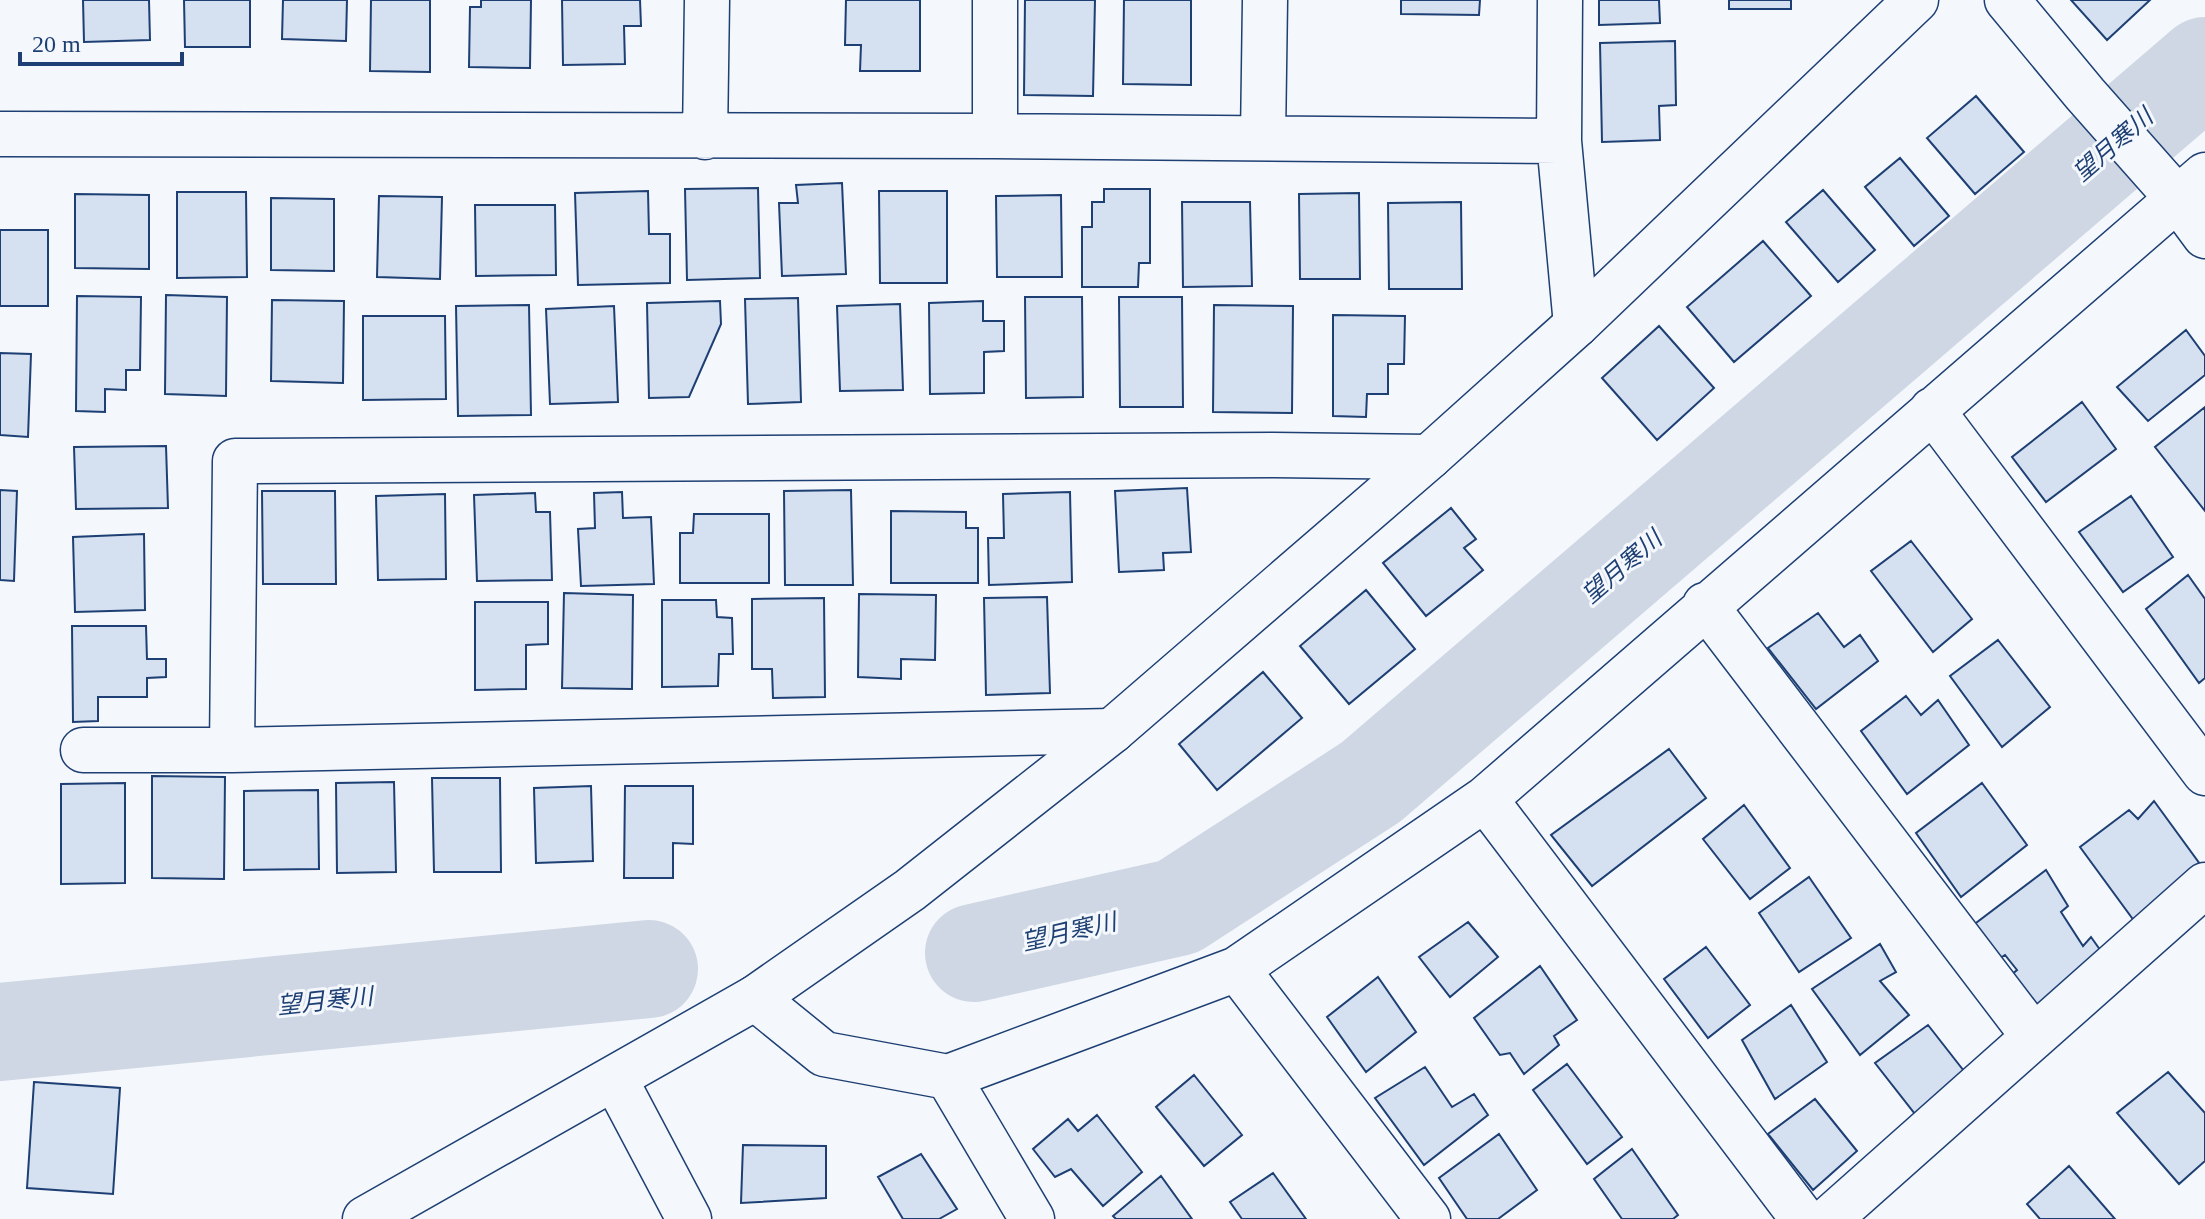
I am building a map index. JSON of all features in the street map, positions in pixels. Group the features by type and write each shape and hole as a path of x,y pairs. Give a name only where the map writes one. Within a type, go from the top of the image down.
{"street":[{"path":"705,137 707,0"},
{"path":"995,0 995,136"},
{"path":"1263,138 1265,0"},
{"path":"1560,0 1559,141 1576,325"},
{"path":"2007,0 2085,94 2177,180 2205,236"},
{"path":"365,1219 755,998 910,890 1112,731 1429,457 1576,325 1900,8"},
{"path":"0,134 995,136 1559,141"},
{"path":"755,998 824,1054 948,1077 1237,969 1485,799 1932,410 2177,180"},
{"path":"1932,410 2205,773"},
{"path":"232,750 235,461 1258,455 1429,457"},
{"path":"1705,605 2034,1037"},
{"path":"83,750 232,750 1112,731"},
{"path":"1485,799 1803,1219"},
{"path":"1829,1219 2205,885"},
{"path":"1237,969 1412,1213"},
{"path":"948,1077 1032,1219"},
{"path":"615,1079 689,1219"}],"building":[{"path":"83,0 149,0 150,40 84,42"},
{"path":"184,0 250,0 250,47 185,47"},
{"path":"283,0 347,0 346,41 282,39"},
{"path":"371,0 430,0 430,72 370,71"},
{"path":"481,0 531,0 530,68 469,67 470,7 481,7"},
{"path":"562,0 640,0 641,26 624,26 625,64 563,65"},
{"path":"846,0 920,0 920,71 860,71 861,45 845,45"},
{"path":"1025,0 1095,0 1093,96 1024,95"},
{"path":"1124,0 1191,0 1191,85 1123,84"},
{"path":"1401,0 1480,0 1479,15 1401,14"},
{"path":"1599,0 1659,0 1660,23 1599,25"},
{"path":"1729,0 1791,0 1791,9 1729,9"},
{"path":"2071,0 2150,0 2107,40"},
{"path":"1675,41 1676,105 1659,106 1660,140 1602,142 1600,43"},
{"path":"1976,96 2024,152 1975,194 1927,138"},
{"path":"1900,158 1949,216 1914,246 1865,187"},
{"path":"842,183 846,274 782,276 779,203 798,203 796,185"},
{"path":"758,188 760,278 687,280 685,189"},
{"path":"1104,189 1150,189 1150,263 1139,263 1138,287 1082,287 1082,227 1092,227 1092,202 1104,202"},
{"path":"1823,190 1875,250 1838,282 1786,222"},
{"path":"648,191 649,234 670,234 670,283 578,285 575,193"},
{"path":"879,191 947,191 947,283 880,283"},
{"path":"177,192 246,192 247,277 177,278"},
{"path":"1359,193 1360,279 1300,279 1299,194"},
{"path":"75,194 149,195 149,269 75,268"},
{"path":"1061,195 1062,277 997,277 996,196"},
{"path":"379,196 442,197 440,279 377,277"},
{"path":"271,198 334,199 334,271 271,270"},
{"path":"1182,202 1250,202 1252,286 1183,287"},
{"path":"1461,202 1462,289 1389,289 1388,203"},
{"path":"475,205 555,205 556,275 476,276"},
{"path":"0,230 48,230 48,306 0,306"},
{"path":"1763,241 1811,296 1734,362 1687,307"},
{"path":"166,295 227,297 226,396 165,394"},
{"path":"77,296 141,297 140,370 126,370 126,390 105,389 105,412 76,411"},
{"path":"1025,297 1082,297 1083,397 1026,398"},
{"path":"1119,297 1182,297 1183,407 1120,407"},
{"path":"798,298 801,402 748,404 745,299"},
{"path":"272,300 344,301 343,383 271,381"},
{"path":"720,301 721,324 689,397 649,398 647,303"},
{"path":"983,301 983,321 1004,321 1004,351 984,352 984,393 930,394 929,303"},
{"path":"900,304 903,390 840,391 837,306"},
{"path":"529,305 531,415 458,416 456,306"},
{"path":"1214,305 1293,306 1292,413 1213,412"},
{"path":"614,306 618,402 550,404 546,309"},
{"path":"1333,315 1405,316 1404,364 1388,364 1388,394 1367,394 1366,417 1333,416"},
{"path":"363,316 445,316 446,399 363,400"},
{"path":"1659,326 1714,388 1657,440 1602,378"},
{"path":"2186,330 2205,356 2205,375 2148,421 2117,387"},
{"path":"0,353 31,354 28,437 0,435"},
{"path":"2082,402 2116,449 2046,502 2012,457"},
{"path":"2205,407 2205,511 2155,447"},
{"path":"166,446 168,508 76,509 74,447"},
{"path":"1187,488 1191,552 1163,553 1164,570 1119,572 1115,491"},
{"path":"0,490 17,491 14,581 0,580"},
{"path":"851,490 853,585 785,585 784,491"},
{"path":"262,491 335,491 336,584 263,584"},
{"path":"622,492 623,518 651,517 654,584 581,586 578,529 595,528 594,493"},
{"path":"1070,492 1072,582 989,585 988,538 1004,538 1003,494"},
{"path":"535,493 536,512 550,512 552,580 477,581 474,495"},
{"path":"445,494 446,579 378,580 376,496"},
{"path":"2131,496 2173,557 2123,592 2079,532"},
{"path":"1451,508 1476,539 1464,548 1483,570 1426,616 1383,563"},
{"path":"891,511 966,512 966,528 978,528 978,583 891,583"},
{"path":"694,514 769,514 769,583 680,583 680,533 693,533"},
{"path":"144,534 145,610 75,612 73,537"},
{"path":"1911,541 1972,619 1933,652 1871,571"},
{"path":"2188,575 2205,599 2205,678 2199,683 2146,609"},
{"path":"1366,590 1415,649 1349,704 1300,646"},
{"path":"564,593 633,595 632,689 562,688"},
{"path":"859,594 936,595 935,660 901,659 901,679 858,677"},
{"path":"1047,597 1050,693 986,695 984,598"},
{"path":"824,598 825,697 773,698 772,669 752,669 752,599"},
{"path":"662,600 716,600 717,617 732,618 733,654 719,654 718,686 662,687"},
{"path":"475,602 548,602 548,644 526,645 526,689 475,690"},
{"path":"1818,613 1844,647 1860,635 1878,661 1816,709 1768,648"},
{"path":"72,626 146,626 147,659 166,659 166,677 147,678 147,697 98,697 98,721 73,722"},
{"path":"1998,640 2050,707 2002,747 1950,676"},
{"path":"1263,672 1302,718 1217,790 1179,744"},
{"path":"1906,696 1921,715 1938,700 1969,745 1907,794 1861,731"},
{"path":"1669,749 1706,798 1592,886 1551,835"},
{"path":"152,776 225,777 224,879 152,878"},
{"path":"432,778 500,778 501,872 434,872"},
{"path":"394,782 396,872 337,873 336,783"},
{"path":"125,783 125,883 61,884 61,784"},
{"path":"1982,783 2027,845 1961,897 1916,833"},
{"path":"591,786 593,861 536,863 534,788"},
{"path":"625,786 693,786 693,844 673,843 673,878 624,878"},
{"path":"318,790 319,869 244,870 244,791"},
{"path":"2154,801 2205,871 2143,933 2080,847 2129,810 2138,819"},
{"path":"1744,805 1790,868 1750,899 1703,839"},
{"path":"2046,870 2068,906 2061,912 2083,946 2091,937 2120,978 2052,1029 2005,980 2017,970 2005,955 1997,960 1972,926"},
{"path":"1809,877 1851,938 1799,972 1759,913"},
{"path":"1468,922 1498,957 1450,997 1419,957"},
{"path":"1880,944 1896,972 1880,981 1909,1015 1860,1055 1812,989"},
{"path":"1706,947 1750,1005 1708,1038 1664,979"},
{"path":"1540,966 1577,1020 1554,1036 1559,1045 1524,1074 1510,1053 1500,1055 1474,1018"},
{"path":"1378,977 1416,1032 1366,1072 1327,1017"},
{"path":"1791,1005 1827,1062 1775,1099 1742,1040"},
{"path":"1928,1025 1978,1089 1926,1128 1875,1063"},
{"path":"1567,1064 1622,1137 1587,1164 1533,1090"},
{"path":"1425,1067 1452,1107 1474,1094 1488,1115 1424,1165 1375,1098"},
{"path":"2168,1072 2205,1113 2205,1161 2179,1184 2117,1113"},
{"path":"1194,1075 1242,1135 1204,1166 1156,1107"},
{"path":"34,1082 120,1088 113,1194 27,1188"},
{"path":"1815,1099 1857,1151 1813,1190 1768,1134"},
{"path":"1097,1115 1142,1172 1103,1206 1071,1169 1055,1177 1033,1149 1068,1119 1078,1131"},
{"path":"1499,1134 1537,1190 1498,1219 1467,1219 1439,1178"},
{"path":"743,1145 826,1146 826,1198 741,1203"},
{"path":"1632,1149 1678,1215 1673,1219 1622,1219 1594,1179"},
{"path":"921,1154 957,1209 939,1219 903,1219 878,1177"},
{"path":"2069,1166 2115,1219 2040,1219 2027,1204"},
{"path":"1273,1173 1306,1219 1242,1219 1230,1202"},
{"path":"1161,1176 1192,1219 1116,1219 1113,1216"}],"waterway":[{"name":"望月寒川","path":"974,953 1178,907 1371,782 2205,66"},
{"name":"望月寒川","path":"0,1032 649,969"}]}
